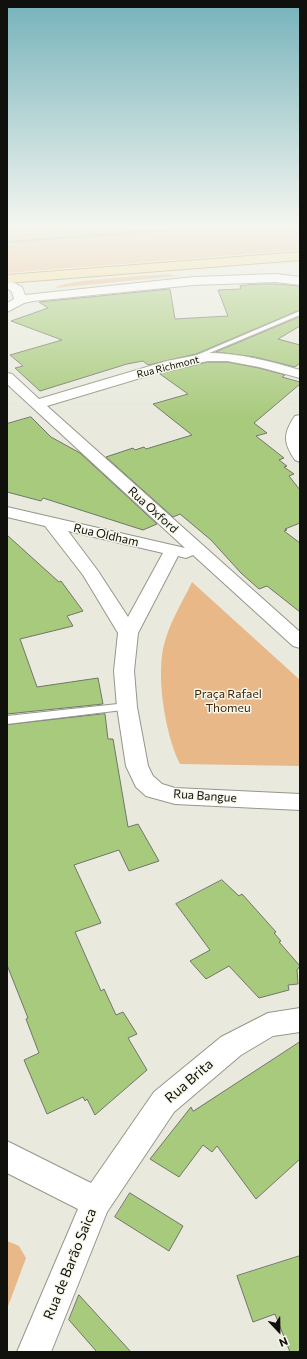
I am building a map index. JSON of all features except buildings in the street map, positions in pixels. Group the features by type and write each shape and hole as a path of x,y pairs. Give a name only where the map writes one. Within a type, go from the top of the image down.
{"street":[{"path":"18,291 20,300"},
{"path":"7,308 20,300 45,295 81,291"},
{"name":"Rua Richmont","path":"37,404 193,359 227,357 261,363 300,374"},
{"name":"Rua Oxford","path":"7,377 300,642"},
{"path":"300,419 292,431 293,447 300,457"},
{"name":"Rua Oldham","path":"7,512 205,557"},
{"path":"51,522 72,546 108,598 128,633"},
{"name":"Rua Bangue","path":"173,550 128,633 124,671 126,708 137,766 144,781 154,790 175,796 300,802"},
{"name":"Rua Brita","path":"96,1202 164,1102 231,1046 268,1025 300,1020"},
{"name":"Rua de Barão Saica","path":"7,1156 29,1169 96,1202 34,1352"}],"lane":[{"path":"193,359 300,313"},
{"path":"7,720 126,708"}],"green space":[{"name":"Praça Rafael Thomeu","path":"192,582 300,680 300,766 180,764 166,721 161,686 161,669 165,641 174,618"},
{"path":"7,1241 19,1246 26,1258 7,1309"}]}
